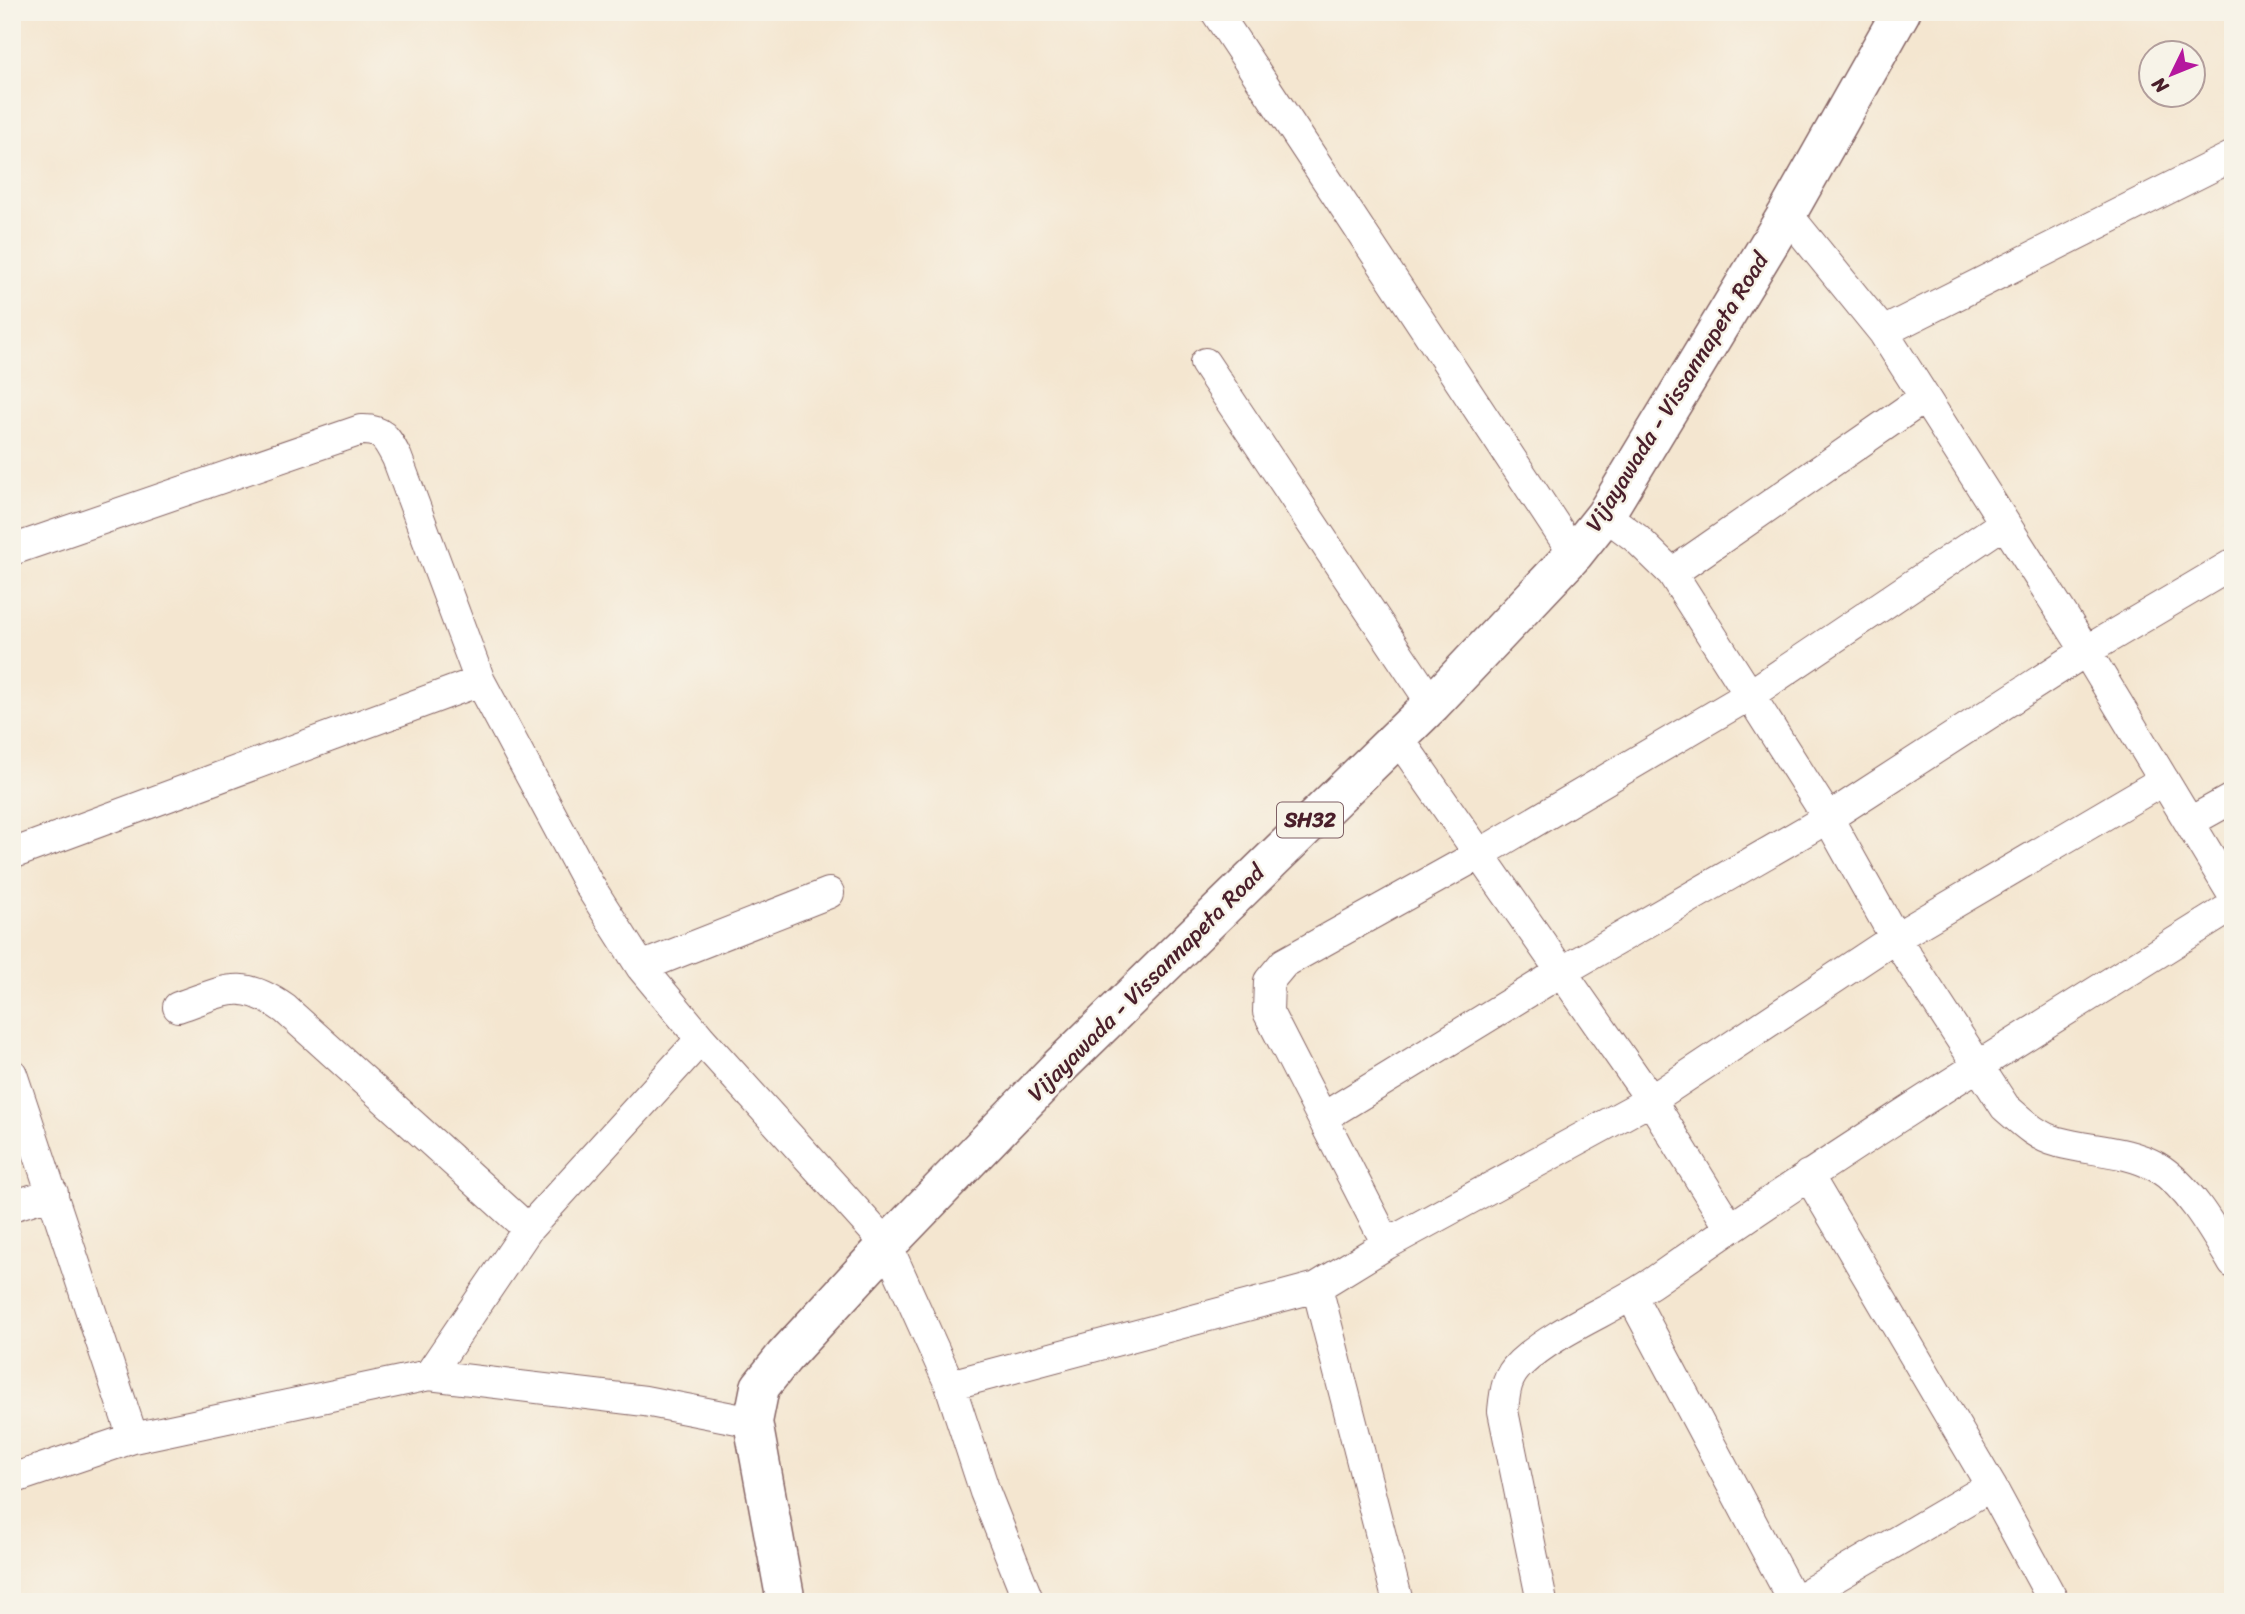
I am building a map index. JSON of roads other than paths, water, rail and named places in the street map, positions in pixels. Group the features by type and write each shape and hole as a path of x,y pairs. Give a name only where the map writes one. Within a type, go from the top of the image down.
{"main road":[{"name":"Vijayawada - Vissannapeta Road","path":"786,1602 753,1422 760,1387 887,1245 1059,1067 1396,735 1432,704 1574,554 1605,515 1787,214 1901,12"}],"street":[{"path":"1216,12 1574,554"},
{"path":"1883,332 2233,156"},
{"path":"1787,214 1883,332 2086,651 2233,895"},
{"path":"1205,363 1432,704"},
{"path":"1672,573 1924,398"},
{"path":"12,550 361,430 375,429 387,438 397,458 480,681 589,885 641,967 701,1039 887,1245 950,1385 985,1492 1030,1602"},
{"path":"1605,515 1636,538 1672,573 1828,818 1895,938 1976,1067 2005,1107 2028,1128 2056,1142 2128,1155 2159,1168 2202,1211 2233,1263"},
{"path":"1387,1244 1268,1012 1269,981 1284,963 1478,855 1751,694 2003,524"},
{"path":"1324,1117 1561,972 1828,818 2086,651 2233,564"},
{"path":"12,855 480,681"},
{"path":"1396,735 1651,1100 1730,1228"},
{"path":"950,1385 1317,1287 1387,1244 1651,1100 1895,938 2164,780"},
{"path":"2190,822 2233,799"},
{"path":"641,967 830,893"},
{"path":"1542,1602 1503,1410 1506,1381 1518,1365 1536,1350 1632,1297 1808,1175 2233,906"},
{"path":"178,1007 233,989 262,992 285,1009 528,1229"},
{"path":"429,1375 528,1229 701,1039"},
{"path":"12,1074 133,1438"},
{"path":"1808,1175 1991,1486 2054,1602"},
{"path":"12,1206 53,1193"},
{"path":"1317,1287 1398,1602"},
{"path":"1632,1297 1793,1602 1991,1486"},
{"path":"12,1479 133,1438 429,1375 645,1401 753,1422"}]}
